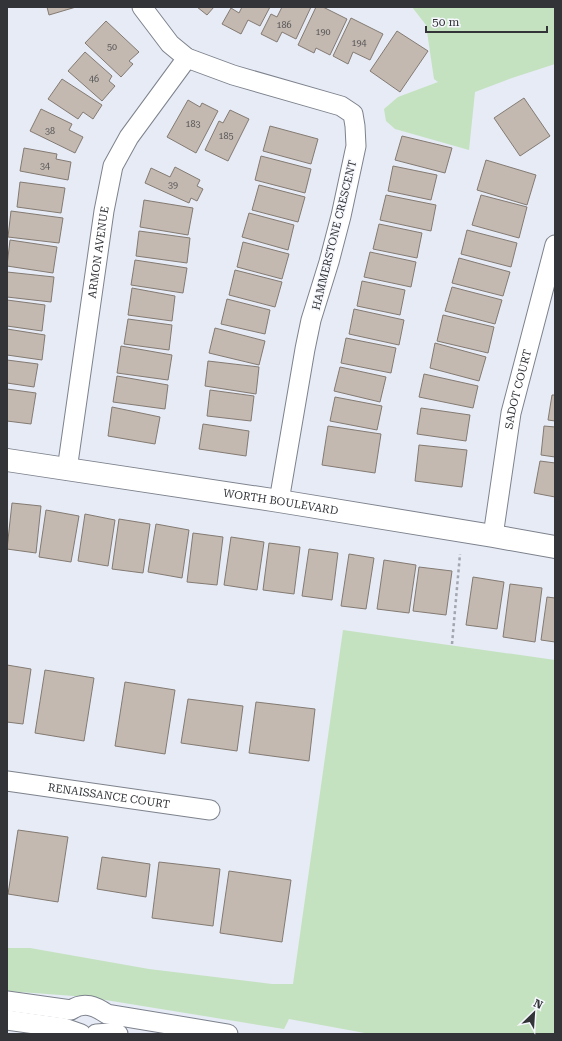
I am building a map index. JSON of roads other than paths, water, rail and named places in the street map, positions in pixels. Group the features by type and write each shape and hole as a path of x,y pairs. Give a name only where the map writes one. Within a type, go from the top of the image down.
{"street":[{"name":"HAMMERSTONE CRESCENT","path":"142,7 170,44 187,58 233,75 341,106 353,114 356,146 337,231 308,335 279,501"},
{"name":"ARMON AVENUE","path":"68,470 104,211 112,166 129,137 187,58"},
{"name":"SADOT COURT","path":"493,536 511,412 555,245"},
{"name":"WORTH BOULEVARD","path":"7,460 279,501 555,547"},
{"name":"RENAISSANCE COURT","path":"7,781 210,810"},
{"path":"7,1001 71,1010 78,1006 88,1005 107,1014 228,1034"},
{"path":"7,1020 64,1028 81,1034"},
{"path":"96,1034 118,1034"}]}
